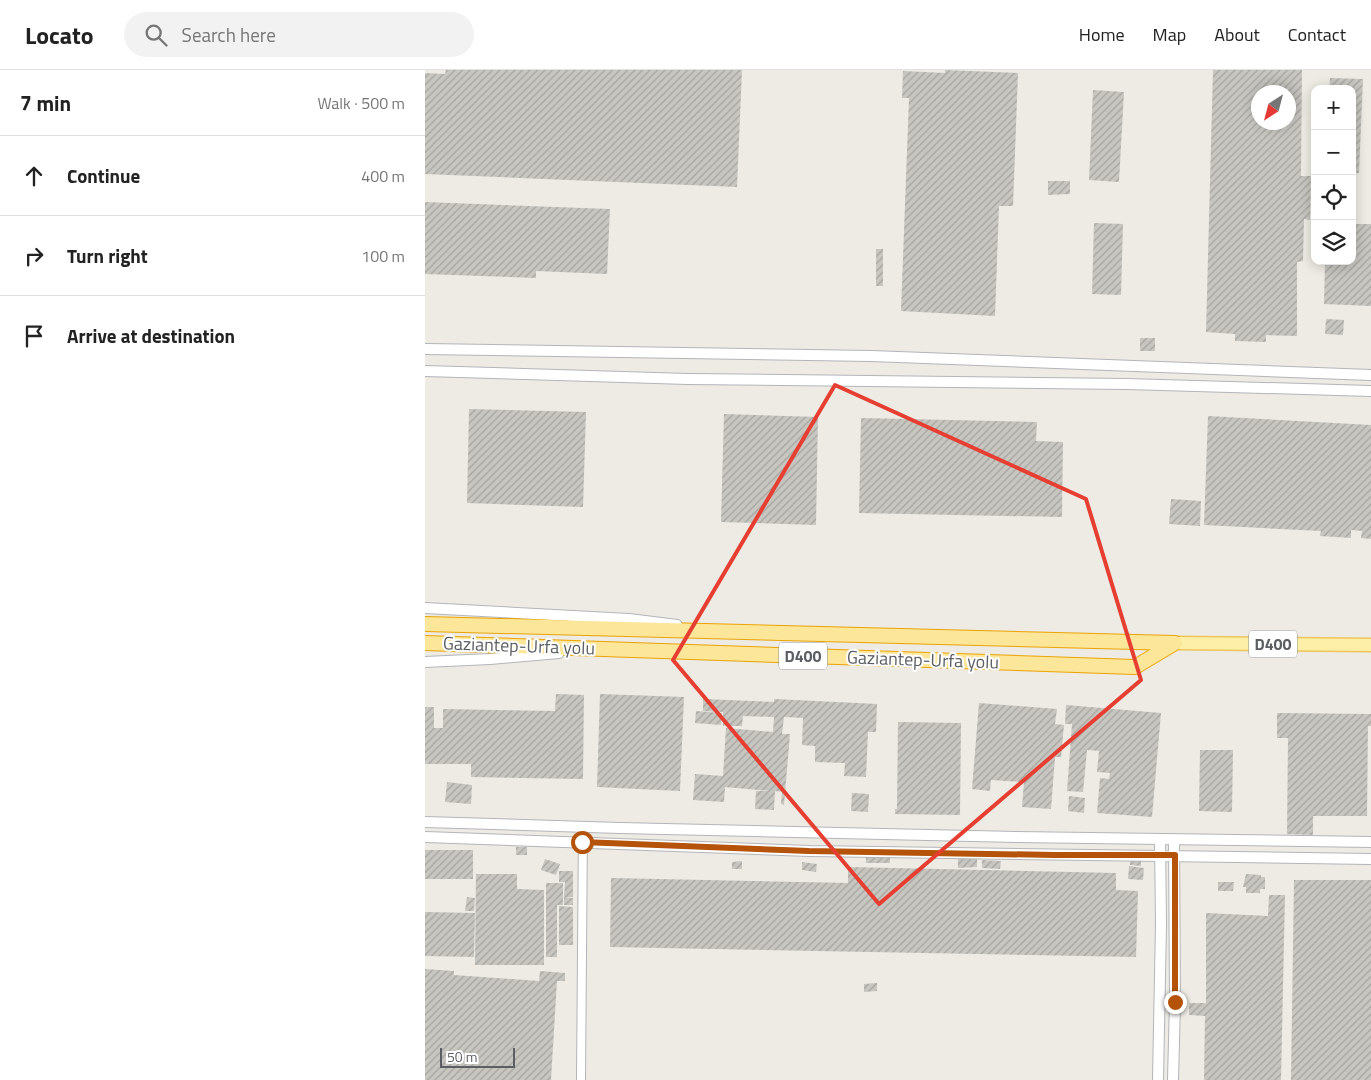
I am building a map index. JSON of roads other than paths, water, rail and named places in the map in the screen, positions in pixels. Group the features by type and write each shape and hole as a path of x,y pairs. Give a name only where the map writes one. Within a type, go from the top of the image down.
{"highway":[{"name":"Gaziantep-Urfa yolu","path":"425,624 1175,643"},
{"name":"Gaziantep-Urfa yolu","path":"425,643 1135,667 1175,643"}],"main road":[{"name":"Gaziantep-Urfa yolu","path":"1175,643 1371,645"}],"street":[{"path":"425,349 871,356 1371,375"},
{"path":"425,371 688,379 1136,384 1371,391"},
{"path":"425,608 629,618 732,632"},
{"path":"425,662 489,659 604,649"},
{"path":"425,822 583,827 1371,842"},
{"path":"581,1080 583,827"},
{"path":"425,837 809,851 1371,859"},
{"path":"1158,1080 1161,924 1161,855 1159,839"},
{"path":"1173,1080 1175,1002 1174,839"}]}
